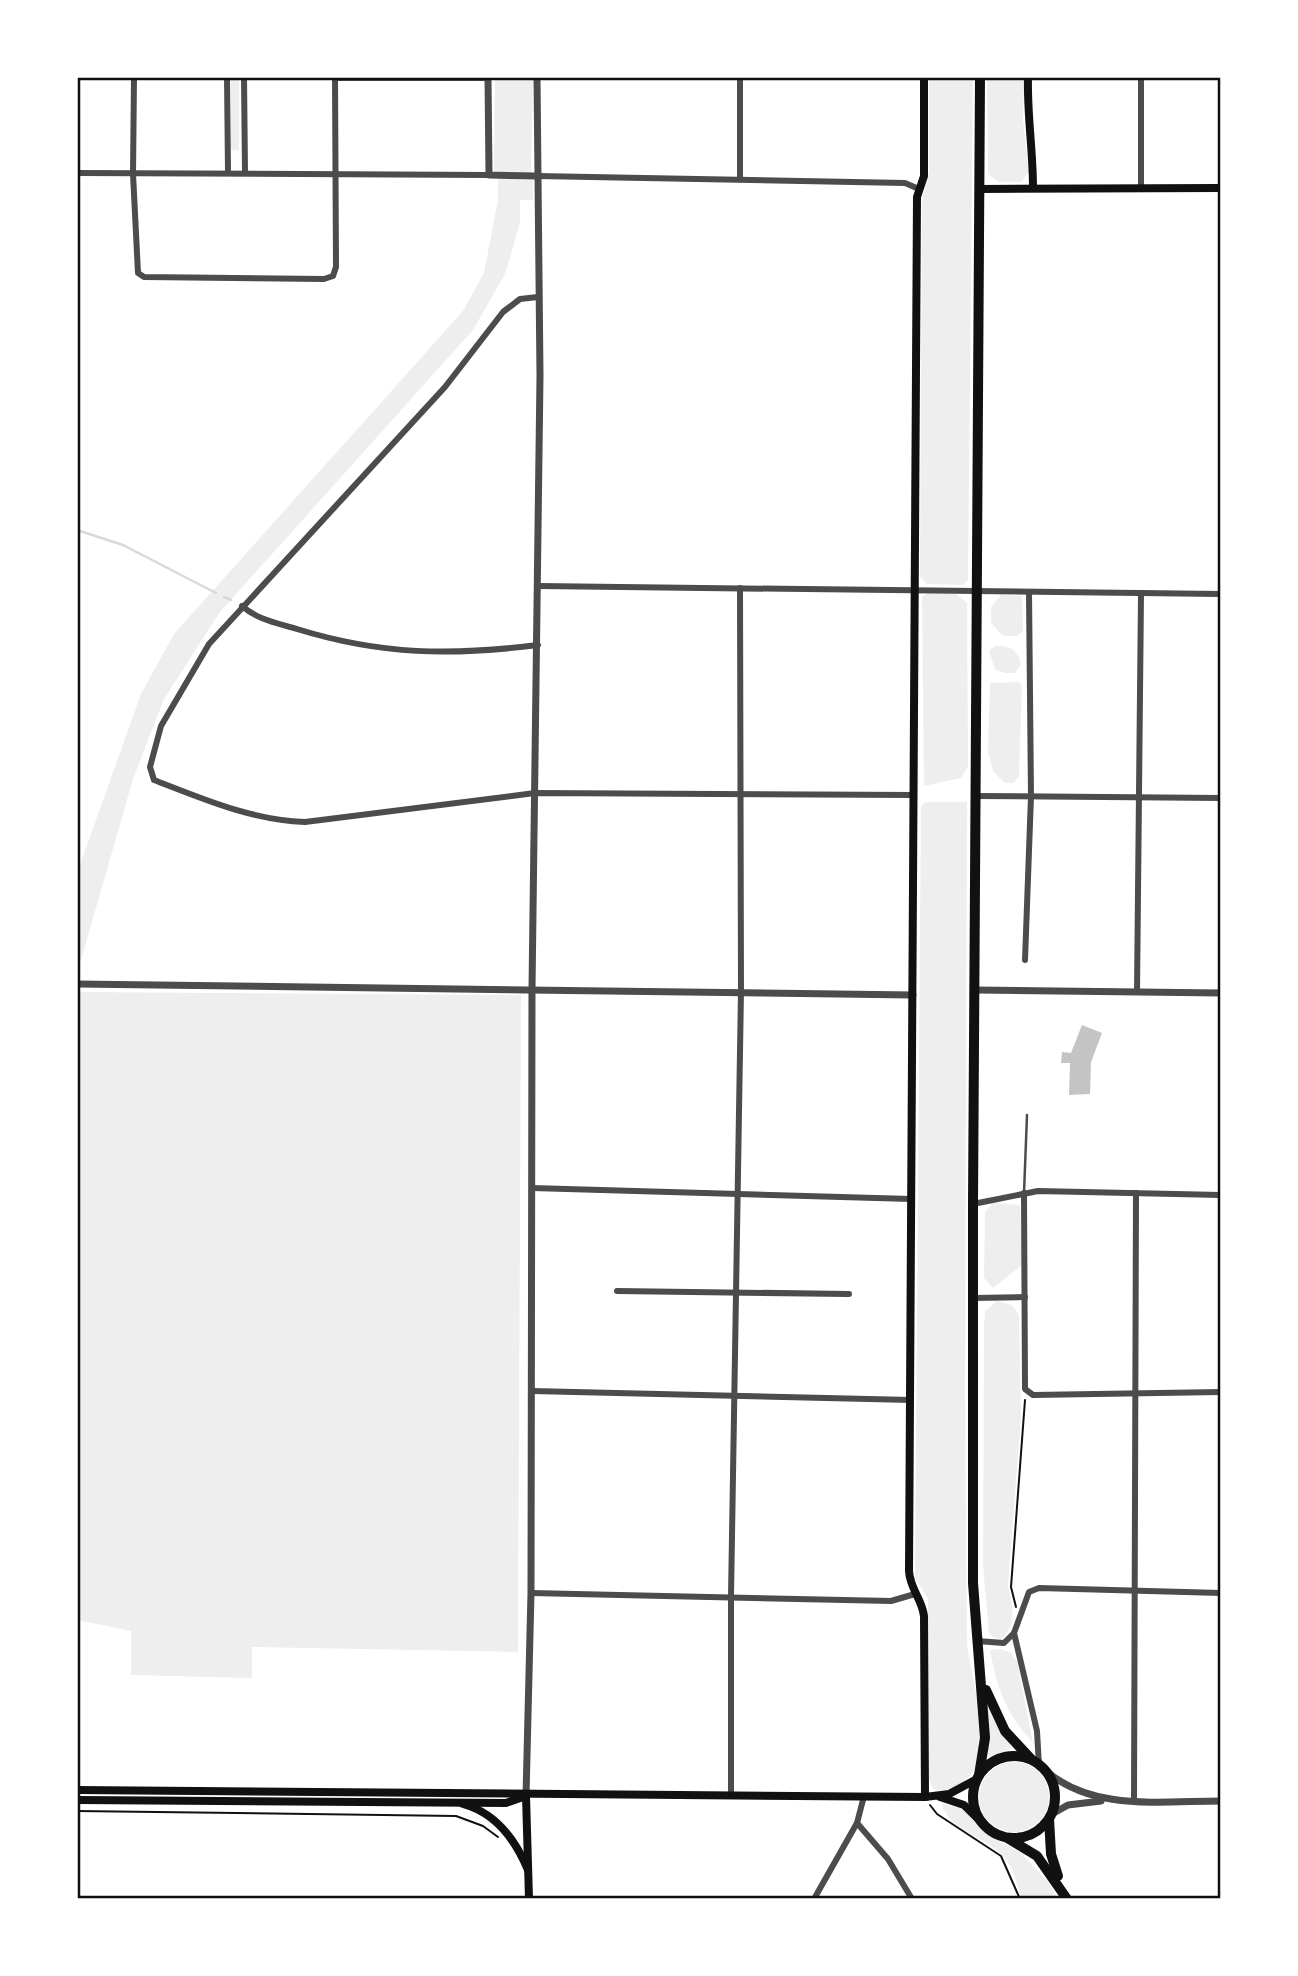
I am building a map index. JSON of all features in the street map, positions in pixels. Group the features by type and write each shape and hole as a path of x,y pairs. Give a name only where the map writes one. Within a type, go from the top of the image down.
{"highway":[{"path":"980,77 974,796 972,1583 985,1738 974,1803 983,1824 1030,1850 1066,1896"},
{"path":"980,1672 1000,1723 1039,1766 1054,1790 1050,1816 1051,1854 1066,1896"},
{"path":"978,1777 986,1767 1004,1757 1015,1756 1039,1766"},
{"path":"1002,1836 1024,1837 1042,1827 1050,1816"}],"main road":[{"path":"924,77 925,176 919,189 914,590 909,1571 924,1616 929,1797"},
{"path":"1028,77 1027,119 1033,146 1034,188"},
{"path":"979,189 1221,188"},
{"path":"929,1797 954,1792 978,1777"},
{"path":"77,1790 509,1792 526,1796 929,1797 964,1805 983,1824"},
{"path":"77,1800 506,1803 526,1796"},
{"path":"526,1796 529,1899"},
{"path":"454,1802 477,1810 499,1824 514,1841 528,1870"}],"street":[{"path":"134,77 133,174 138,273 144,277 324,279 333,276 335,77 488,78 489,175"},
{"path":"227,77 228,172"},
{"path":"244,77 245,173"},
{"path":"526,1796 531,1593 532,989 538,645 537,77"},
{"path":"740,77 740,179"},
{"path":"1141,77 1141,189"},
{"path":"77,173 228,172 740,179 905,183 919,189"},
{"path":"538,296 520,299 503,312 445,387 209,645 161,726 150,767 153,780 232,810 283,821 305,822 535,793 914,795"},
{"path":"538,586 1221,594"},
{"path":"731,1795 731,1596 741,991 740,588"},
{"path":"1026,960 1031,796 1029,593"},
{"path":"1137,992 1141,594"},
{"path":"242,606 258,617 357,646 440,653 487,652 538,645"},
{"path":"974,796 1221,798"},
{"path":"77,984 913,995"},
{"path":"975,990 1221,993"},
{"path":"533,1188 911,1199"},
{"path":"972,1204 1024,1193 1221,1195"},
{"path":"1024,1193 1026,1389 1033,1395 1221,1392"},
{"path":"1134,1801 1136,1193"},
{"path":"617,1291 849,1294"},
{"path":"973,1297 1024,1297"},
{"path":"532,1391 911,1400"},
{"path":"977,1641 1004,1643 1014,1633 1029,1592 1039,1588 1221,1593"},
{"path":"531,1593 891,1601 915,1594"},
{"path":"1014,1633 1037,1731 1039,1766 1074,1791 1112,1800"},
{"path":"814,1899 857,1823 864,1796"},
{"path":"1050,1816 1068,1805 1112,1800 1221,1801"},
{"path":"857,1823 888,1859 912,1899"}],"lane":[{"path":"1024,1193 1027,1115"}],"path":[{"path":"1019,1621 1011,1587 1026,1389"},
{"path":"929,1797 937,1814 1001,1856 1020,1899"},
{"path":"77,1811 456,1816 483,1826 500,1839"}],"shaded area":[{"path":"231,77 239,77 239,150 231,150"},
{"path":"495,77 533,77 531,172 494,171"},
{"path":"929,77 973,77 968,580 963,585 927,584 920,577 922,200 929,172"},
{"path":"987,77 1024,77 1023,120 1029,172 1021,182 998,182 988,174"},
{"path":"498,179 533,180 533,200 520,200 520,223 505,274 473,330 220,612 164,699 133,779 77,974 77,873 141,694 174,634 463,311 484,273 498,200"},
{"path":"928,593 956,594 967,603 968,766 961,778 924,786 922,597"},
{"path":"1001,595 1022,596 1023,631 1017,636 1003,636 991,623 991,607"},
{"path":"995,646 1009,647 1015,651 1021,664 1015,673 1004,673 995,669 989,651"},
{"path":"1019,682 1022,686 1019,776 1014,783 1005,783 993,771 988,751 990,683"},
{"path":"925,802 967,802 967,1643 981,1739 972,1774 959,1785 943,1790 933,1789 928,1777 928,1599 915,1578 921,807"},
{"path":"77,992 521,995 518,1652 252,1647 252,1678 131,1675 131,1631 77,1620"},
{"path":"993,1203 1020,1205 1022,1265 993,1288 984,1278 985,1212"},
{"path":"997,1301 1012,1305 1019,1315 1021,1416 1008,1585 1012,1621 1001,1639 994,1638 989,1633 983,1565 984,1325 985,1311"},
{"path":"1001,1649 1011,1653 1017,1662 1033,1743 1009,1711 996,1678 990,1650"},
{"path":"987,1702 1012,1748 990,1757 988,1756"},
{"path":"1014,1762 1039,1772 1049,1797 1039,1822 1014,1832 989,1822 979,1797 989,1772"},
{"path":"942,1804 962,1808 986,1834 1021,1853 1048,1882 1058,1899 1022,1899 1005,1858 958,1826 945,1812"}],"building":[{"path":"1082,1025 1102,1033 1091,1062 1090,1094 1069,1095 1070,1063 1061,1063 1062,1052 1071,1053"}],"waterway":[{"path":"77,530 123,545 216,593"},
{"path":"224,597 231,600"}]}
